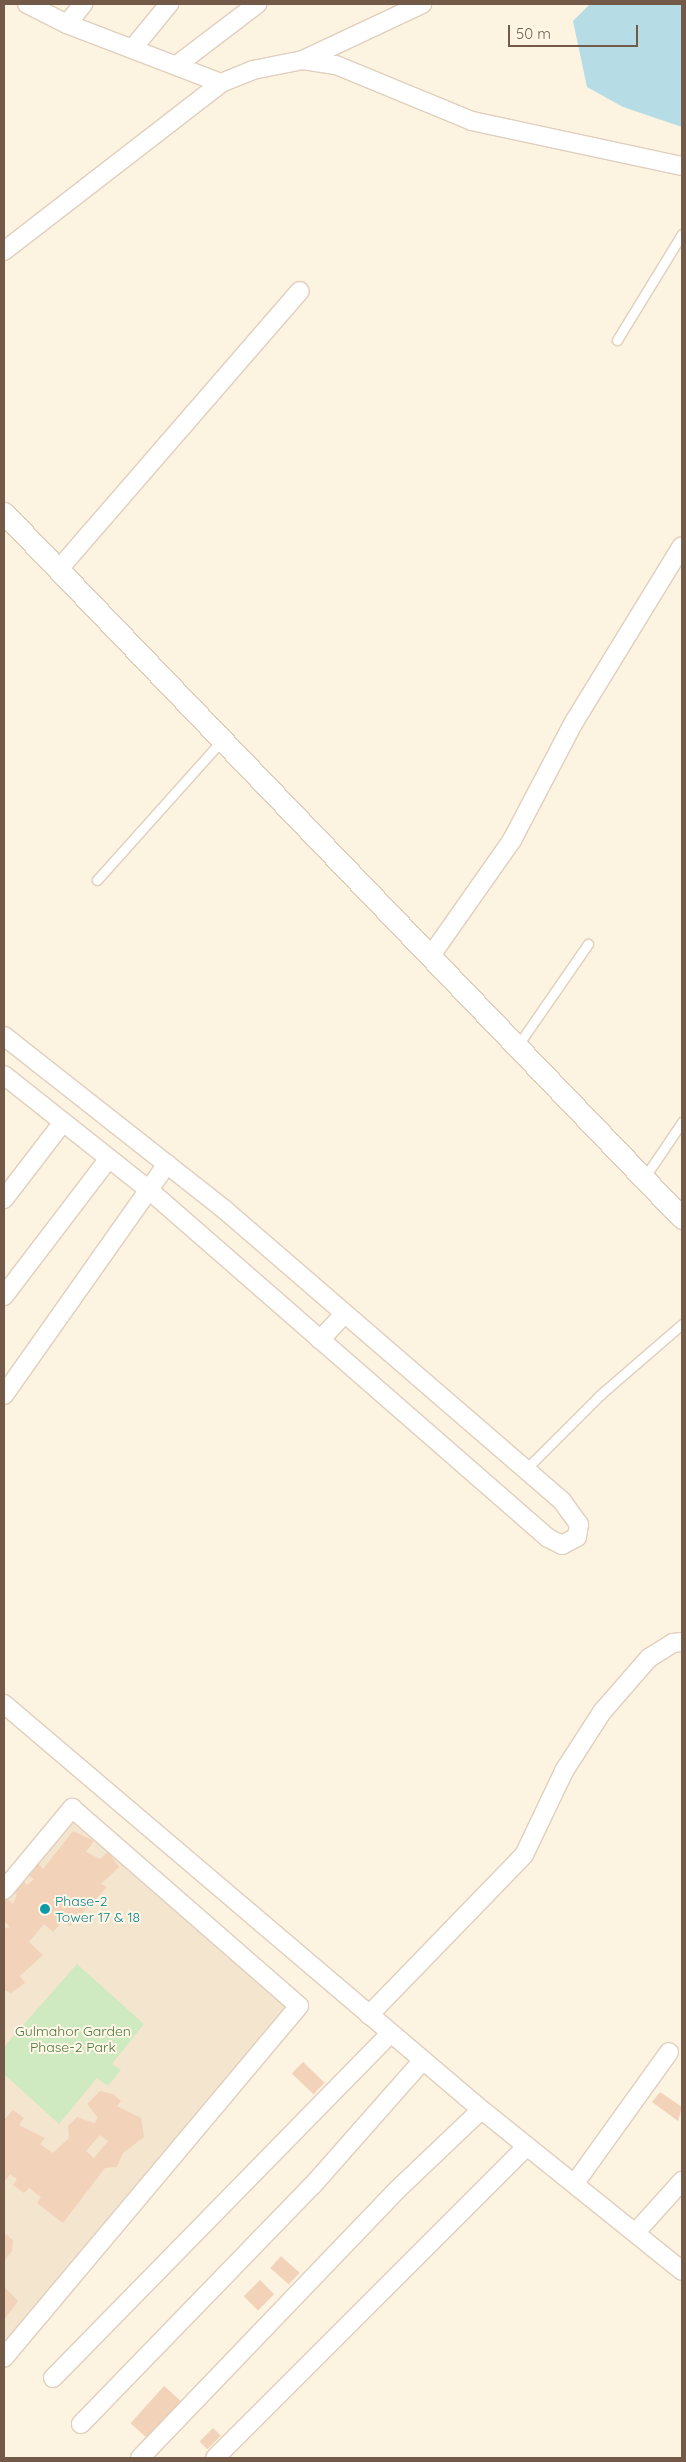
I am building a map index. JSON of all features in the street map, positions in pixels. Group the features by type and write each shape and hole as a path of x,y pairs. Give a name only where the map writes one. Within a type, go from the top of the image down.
{"street":[{"path":"27,4 67,24 221,83"},
{"path":"67,24 83,4"},
{"path":"133,48 169,4"},
{"path":"178,65 257,4"},
{"path":"4,251 221,83 253,70 303,60 422,4"},
{"path":"303,60 336,65 472,121 682,166"},
{"path":"58,570 300,291"},
{"path":"7,522 58,570 432,954 682,1218"},
{"path":"432,954 512,840 574,722 682,546"},
{"path":"4,1036 167,1164 344,1314 572,1512 580,1531 570,1544 562,1545 548,1538 149,1190 4,1075"},
{"path":"4,1199 63,1122"},
{"path":"4,1296 110,1158"},
{"path":"4,1395 167,1164"},
{"path":"320,1340 344,1314"},
{"path":"369,2015 524,1855 564,1771 602,1712 649,1658 673,1643 682,1642"},
{"path":"4,1704 482,2110 636,2232 682,2271"},
{"path":"4,1890 72,1808 299,2006 4,2357"},
{"path":"53,2378 390,2033"},
{"path":"574,2183 669,2052"},
{"path":"81,2424 312,2186 423,2060"},
{"path":"140,2458 398,2189 482,2110"},
{"path":"214,2458 527,2146"},
{"path":"636,2232 682,2181"}],"lane":[{"path":"616,340 682,234"},
{"path":"98,880 223,740"},
{"path":"518,1045 588,944"},
{"path":"644,1178 682,1122"},
{"path":"525,1470 600,1395 682,1324"}],"shaded area":[{"path":"72,1808 299,2006 4,2370 4,1890"}],"green space":[{"name":"Gulmahor Garden Phase-2 Park","path":"77,1964 144,2024 112,2064 121,2070 108,2086 97,2078 59,2124 4,2074 4,2047"}],"water":[{"path":"590,4 682,4 682,127 623,107 587,87 573,21"}],"building":[{"name":"Phase-2 Tower 17 & 18","path":"73,1831 94,1841 86,1852 100,1859 108,1852 119,1867 101,1884 107,1887 70,1926 63,1921 53,1932 44,1924 29,1942 43,1955 20,1976 25,1983 11,1993 4,1990 4,1929 10,1927 4,1921 4,1902 7,1898 13,1904 17,1894 9,1887 19,1877 27,1885 34,1879 26,1874 37,1862 43,1869"},
{"path":"303,2062 325,2083 313,2094 292,2074"},
{"path":"100,2091 113,2094 121,2101 117,2106 141,2118 144,2137 123,2153 117,2167 105,2168 63,2223 37,2203 41,2197 29,2188 24,2193 13,2185 17,2179 10,2174 4,2182 4,2120 13,2110 24,2118 19,2125 45,2138 40,2144 53,2153 69,2138 68,2126 77,2117 94,2123 98,2118 87,2104","holes":["100,2135 108,2141 94,2158 86,2151"]},
{"path":"660,2092 682,2107 678,2121 652,2102"},
{"path":"4,2233 13,2240 12,2251 4,2261"},
{"path":"281,2256 300,2273 289,2285 270,2268"},
{"path":"260,2280 274,2294 258,2310 244,2296"},
{"path":"4,2287 18,2301 4,2320"},
{"path":"164,2386 182,2402 148,2439 131,2423"},
{"path":"213,2428 221,2436 207,2449 200,2441"}],"place":[{"name":"Phase-2 Tower 17 & 18","path":"45,1909"}]}
